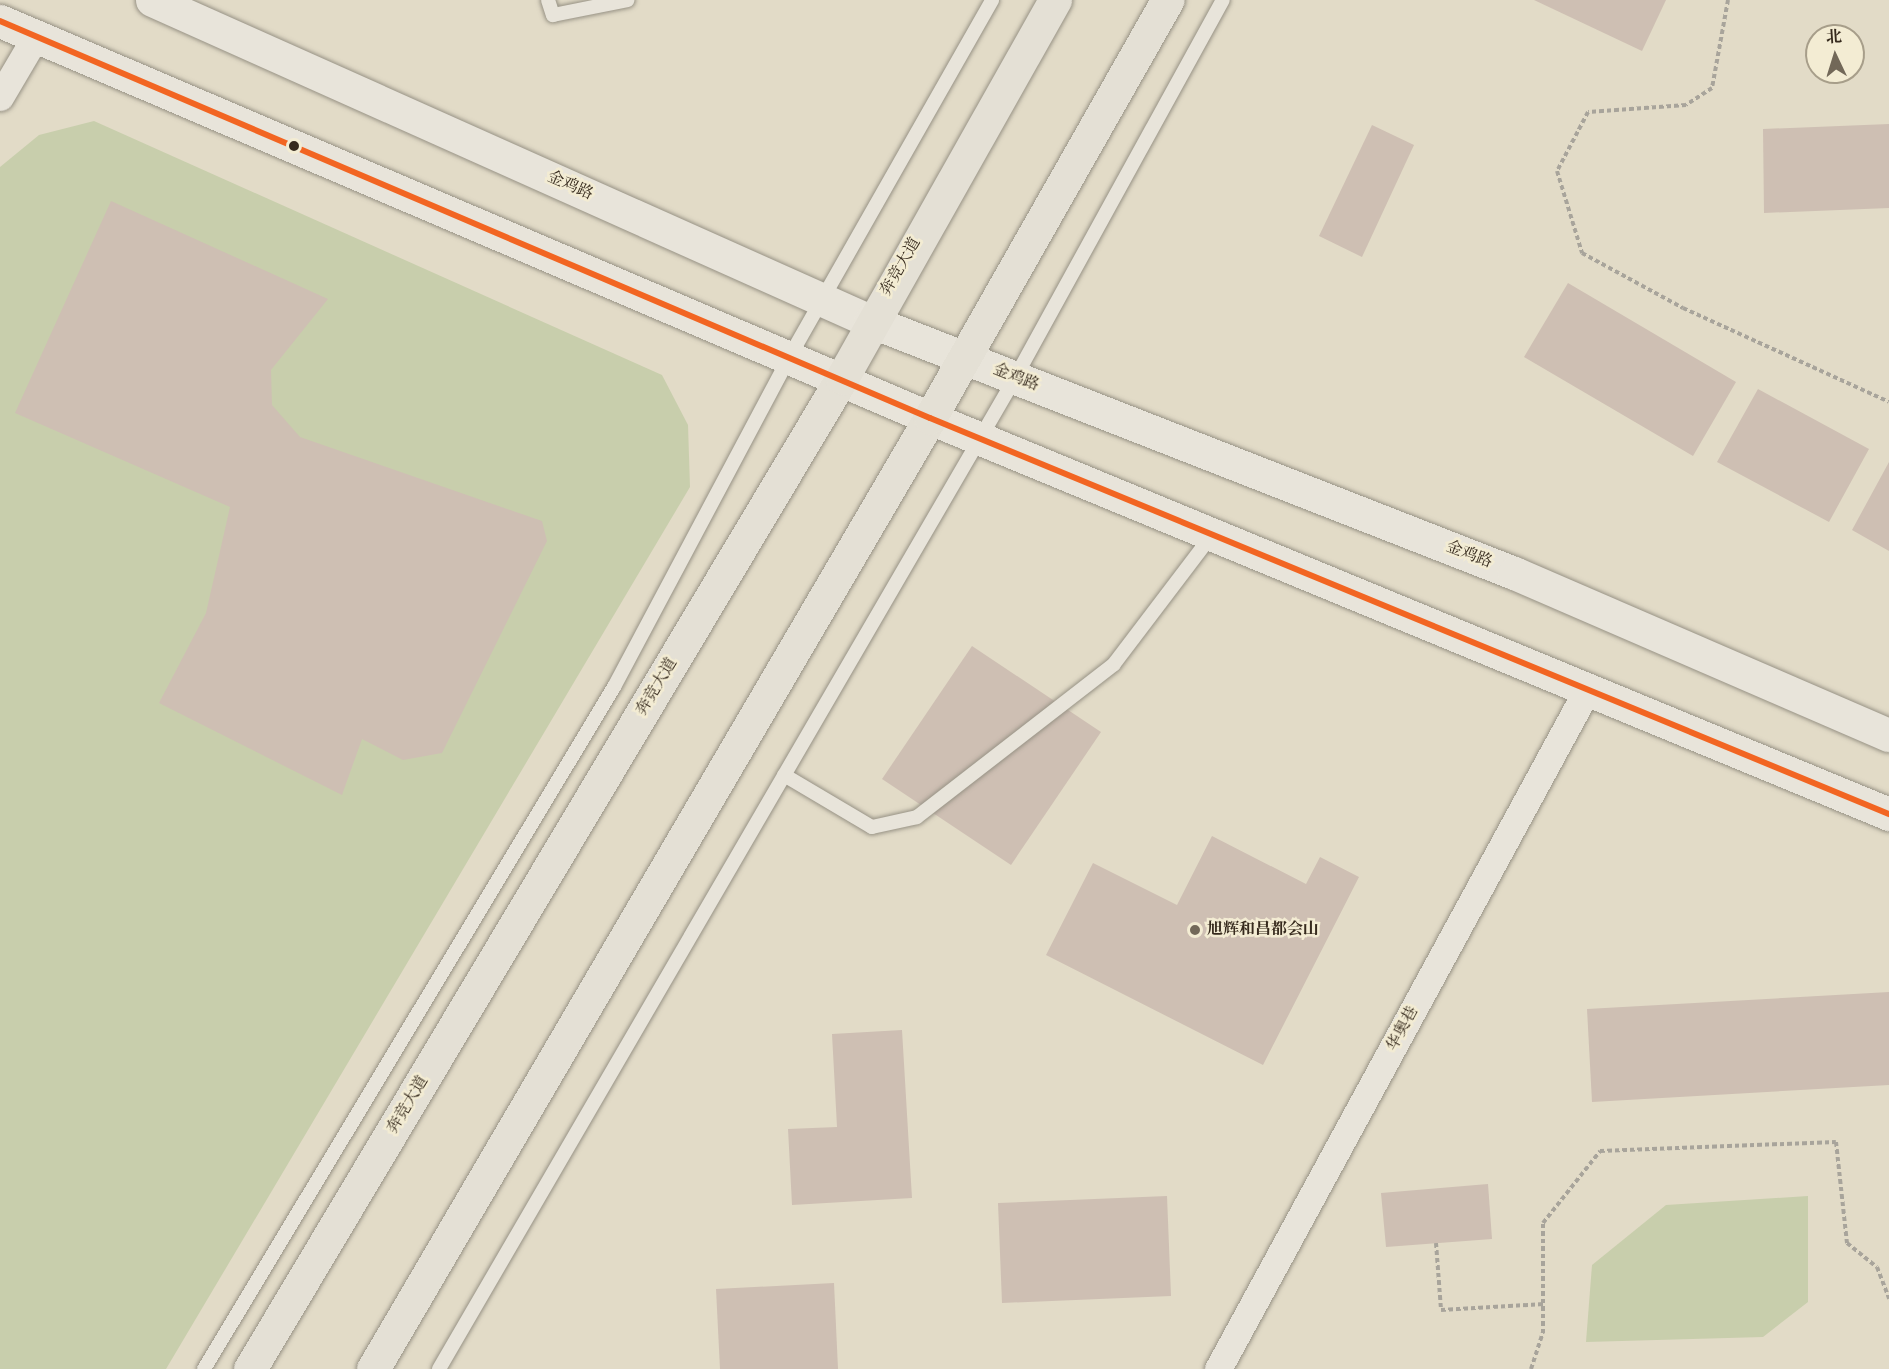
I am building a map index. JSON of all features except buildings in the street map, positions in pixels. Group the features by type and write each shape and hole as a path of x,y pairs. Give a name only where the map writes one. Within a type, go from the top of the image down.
{"main road":[{"name":"金鸡路","path":"152,0 870,321 1514,573 1889,735"},
{"name":"奔竞大道","path":"250,1369 842,378 870,321 1054,0"},
{"path":"372,1369 965,358 1167,0"},
{"path":"0,21 842,378 977,438 1889,814"}],"street":[{"path":"0,97 36,36"},
{"name":"华奥巷","path":"1218,1369 1587,690"}],"lane":[{"path":"548,0 553,15 628,0"},
{"path":"204,1369 614,687 790,356 824,300 992,0"},
{"path":"439,1369 977,438 1015,378 1223,0"},
{"path":"784,775 872,827 917,817 1114,664 1212,535"}],"path":[{"path":"1728,0 1712,88 1686,105 1587,112 1557,171 1582,253 1683,308 1889,402"},
{"path":"1531,1369 1543,1333 1544,1223 1600,1151 1836,1142 1847,1243 1877,1267 1889,1299"},
{"path":"1437,1243 1441,1310 1544,1304"}],"green space":[{"path":"94,121 662,375 688,425 690,487 166,1369 0,1369 0,167 39,135"},
{"path":"1808,1196 1808,1302 1763,1337 1586,1342 1592,1265 1666,1205"}],"transit line":[{"path":"0,21 930,418 1889,814"}],"place":[{"name":"旭辉和昌都会山","path":"1195,930"}]}
